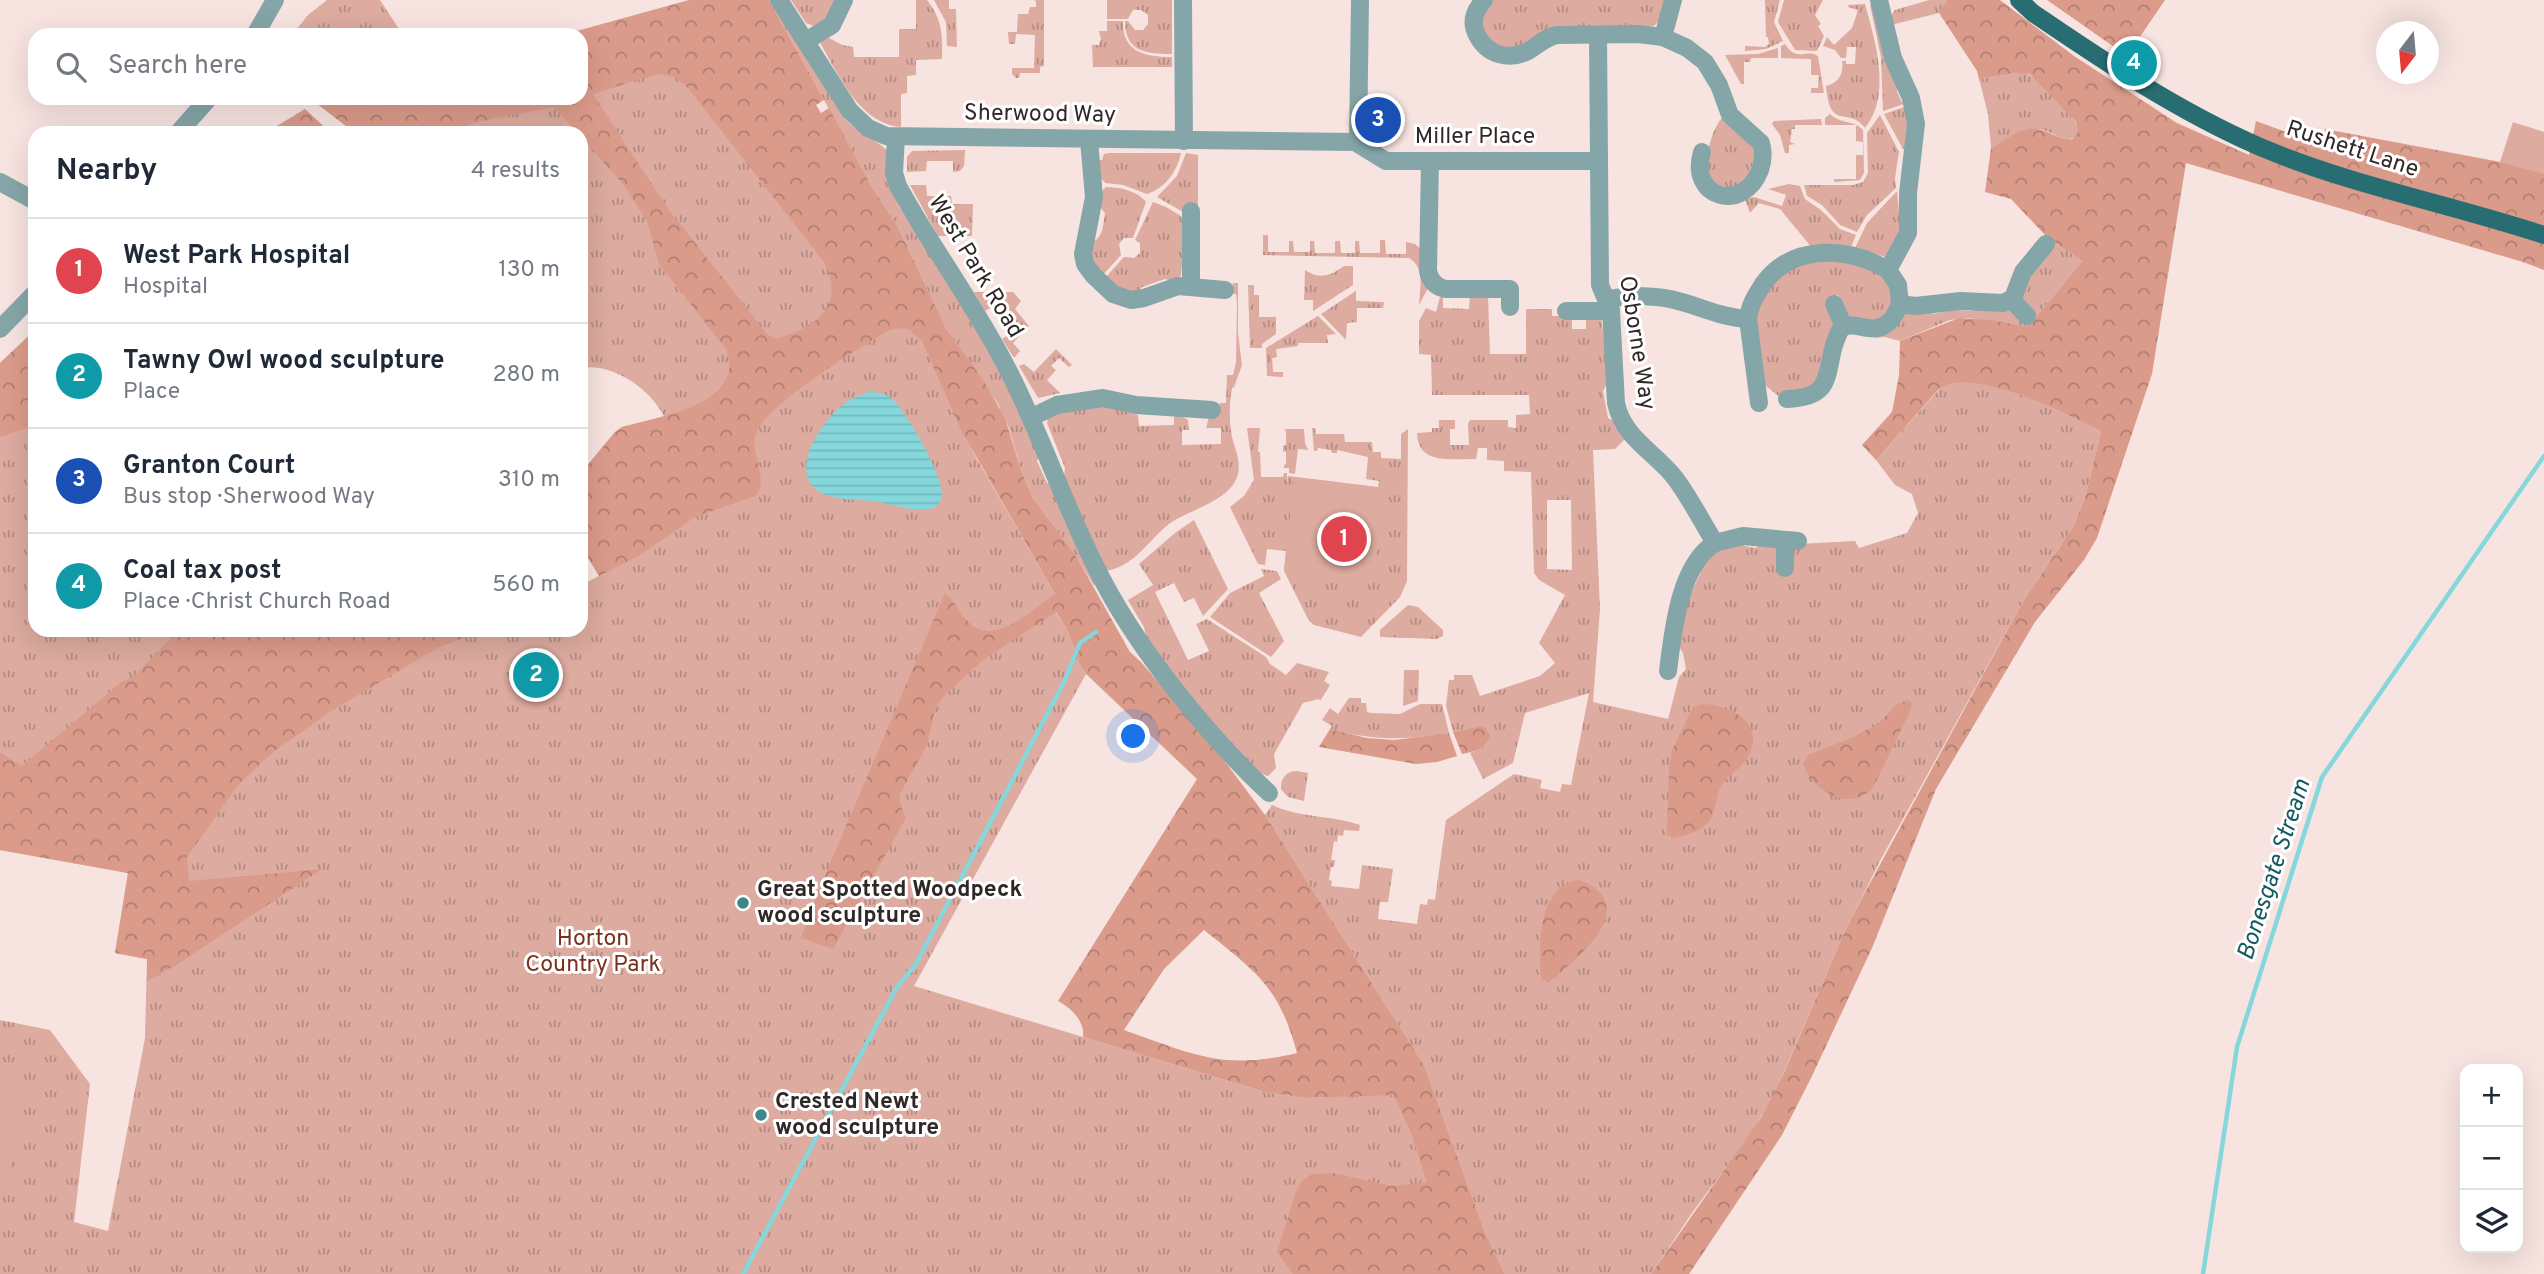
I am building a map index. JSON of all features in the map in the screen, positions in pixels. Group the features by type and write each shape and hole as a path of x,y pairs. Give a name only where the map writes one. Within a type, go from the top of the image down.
{"main road":[{"name":"Rushett Lane","path":"2017,0 2153,92 2259,146 2347,177 2544,235"}],"street":[{"path":"259,28 275,0"},
{"path":"266,17 282,0"},
{"path":"779,0 857,119 877,133 896,137"},
{"path":"806,41 832,24 844,0"},
{"path":"1183,0 1184,141"},
{"path":"1358,142 1360,0"},
{"path":"1484,0 1475,16 1474,30 1486,48 1497,54 1521,54 1547,37 1557,35 1644,34 1663,37 1687,48 1708,66 1721,90 1730,116 1757,138 1763,153 1753,184 1746,191 1731,196 1713,192 1702,181 1699,168 1702,152"},
{"path":"1663,37 1673,0"},
{"path":"1879,0 1892,58 1911,98 1916,124 1908,193 1908,233 1888,270"},
{"name":"Osborne Way","path":"1598,35 1600,285 1609,305 1616,403 1622,420 1634,438 1678,482 1715,543"},
{"path":"184,126 203,105"},
{"name":"Sherwood Way","path":"896,137 1358,142"},
{"name":"West Park Road","path":"896,137 894,169 898,186 1006,366 1032,417 1099,573 1139,639 1202,720 1244,769 1269,793"},
{"path":"1089,140 1094,197 1083,254 1087,268 1110,291 1126,299 1140,299 1173,286 1225,290"},
{"name":"Miller Place","path":"1358,142 1386,161 1598,161"},
{"path":"1430,161 1428,271 1431,280 1436,286 1446,289 1510,280 1510,307"},
{"path":"0,182 28,197"},
{"path":"1191,211 1191,286"},
{"path":"1900,304 1920,306 1955,302 2003,303 2011,299 2023,272 2046,244"},
{"path":"1759,403 1748,319 1753,301 1771,275 1782,265 1801,257 1839,252 1868,260 1888,270 1898,285 1900,304 1894,316 1878,328 1870,330 1844,327"},
{"path":"1566,311 1671,299 1719,315 1748,319"},
{"path":"2011,299 2027,316"},
{"path":"0,329 28,300"},
{"path":"1834,304 1844,327"},
{"path":"1787,399 1807,397 1825,385 1836,340 1844,327"},
{"path":"1032,417 1057,405 1103,398 1146,406 1212,410"},
{"path":"1668,671 1685,584 1696,561 1707,548 1715,543 1743,536 1791,541 1785,568"}],"green space":[{"path":"327,0 380,0 398,28 298,28 308,15"},
{"name":"Horton Country Park","path":"689,0 728,0 927,349 974,454 1055,594 1048,600 1068,632 1079,663 1086,674 914,986 1265,1092 1306,1098 1394,1094 1428,1182 1469,1274 0,1274 0,1020 50,1030 90,1084 74,1222 108,1231 145,1038 147,959 115,953 128,873 0,850 0,363 28,337 28,637 588,637 588,582 599,576 588,558 588,465 622,427 664,416 640,387 605,369 588,367 588,126 346,126 319,105 588,105 587,28"},
{"path":"690,0 769,0 824,100 816,105 821,113 829,108 873,189 897,225 946,328 985,383 1005,418 1022,473 1033,498 1076,556 1130,652 1223,759 1265,815 1424,1065 1485,1232 1505,1274 1293,1274 1277,1252 1296,1192 1301,1182 1312,1174 1333,1173 1392,1186 1427,1182 1413,1139 1394,1095 1306,1098 1265,1092 1083,1037 1082,1026 1076,1016 1058,1001 1197,779 1086,674 1056,612 983,660 942,698 935,710 927,745 900,794 900,803 906,818 833,949 801,938 945,593 973,626 993,631 1027,615 1055,594 962,432 922,341 910,330 890,330 796,392 764,421 756,433 754,441 761,482 755,496 695,517 639,556 599,576 588,558 588,465 622,427 676,413 712,395 724,383 729,368 726,349 659,264 647,221 623,184 588,145 588,126 571,126 553,107 466,126 346,126 319,105 588,105 588,28","holes":["657,74 674,77 688,88 824,262 832,291 829,303 824,312 804,328 776,339 767,334 666,206 593,94","1204,930 1252,970 1273,996 1282,1011 1297,1053 1271,1058 1227,1060 1189,1053 1124,1030 1164,969"]},
{"path":"769,0 775,0 846,120 886,150 898,205 977,328 1041,454 1037,461 1047,483 1055,485 1096,581 1094,586 1076,556 1033,498 998,404 946,328 897,225 873,189"},
{"path":"791,0 836,0 823,23 816,27 806,23"},
{"path":"916,0 927,0 936,14 942,35 942,59 916,60 916,75 907,76 907,93 901,94 901,127 886,123 861,106 842,81 819,41 829,38 853,47 854,57 899,57 899,29 916,29"},
{"path":"934,0 949,0 949,9 956,9 957,47 947,46 946,22"},
{"path":"1034,0 1044,0 1044,66 1040,67 1040,73 1020,73 1019,78 1016,78 1012,74 1012,68 1034,68 1035,35 1016,34 1015,44 1009,44 1008,32 1017,32 1018,14 1028,14 1030,7 1036,7"},
{"path":"1107,0 1172,0 1172,54 1146,52 1133,45 1126,31 1125,21 1135,30 1143,30 1148,24 1148,15 1141,10 1133,10 1128,19 1107,19"},
{"path":"1491,0 1667,0 1660,20 1654,26 1520,48 1497,48 1480,28 1484,7"},
{"path":"1765,0 1780,0 1774,22 1783,41 1766,49 1745,51 1745,46 1765,47 1769,44 1766,37"},
{"path":"1784,0 1823,0 1815,15 1824,36 1817,51 1795,50 1778,22"},
{"path":"1929,0 1947,0 1939,13 1891,25 1890,17 1895,10"},
{"path":"1947,0 2000,0 2074,56 2177,123 2249,155 2256,121 2321,145 2325,129 2544,170 2544,270 2186,163 2152,374 2097,538 2084,560 2035,622 1936,789 1872,948 1782,1135 1689,1274 1651,1274 1762,1116 1864,894 2022,603 2073,527 2085,498 2101,431 2018,394 1971,383 1952,383 1938,390 1876,460 1862,445 1892,412 1899,375 1900,341 1959,318 1991,320 2028,327 2082,261 2046,236 2011,199 1985,192 1991,148 2028,129 2073,139 2078,132 2076,122 2030,74 2017,73 1979,79 1977,71 1939,13"},
{"path":"2047,0 2165,0 2127,56"},
{"path":"1865,4 1877,51 1880,84 1873,115 1865,128 1852,118 1836,114 1831,109 1826,86 1840,77 1842,61 1855,64 1856,47 1847,47 1846,58 1841,58 1835,50 1823,46 1827,37 1834,45 1852,28 1858,10 1848,5"},
{"path":"1870,5 1875,7 1898,83 1897,91 1901,101 1907,103 1883,111 1881,57"},
{"path":"1107,21 1123,21 1126,40 1131,46 1144,54 1172,57 1172,67 1093,67 1092,45 1099,45 1099,31 1107,31"},
{"path":"1785,44 1793,53 1818,56 1824,93 1811,93 1811,88 1818,88 1819,75 1811,75 1811,59 1781,58 1781,46"},
{"path":"1778,48 1778,58 1751,58 1750,62 1744,62 1744,84 1741,84 1725,55 1758,54"},
{"path":"2017,73 2033,77 2055,97 2077,126 2076,137 2066,139 2043,130 2031,129 1991,148 1988,114 1979,79"},
{"path":"1907,108 1908,147 1903,149 1884,114"},
{"path":"305,109 323,126 277,126"},
{"path":"1830,114 1855,125 1825,125 1825,118"},
{"path":"1880,115 1899,152 1896,188 1867,215 1857,232 1840,225 1822,205 1807,196 1804,185 1853,185 1863,182 1868,173 1867,133"},
{"path":"1724,116 1748,139 1754,152 1745,184 1720,190 1705,172 1713,134"},
{"path":"1821,119 1822,125 1795,125 1790,142 1795,144 1789,145 1789,153 1785,153 1780,135 1772,124 1774,121"},
{"path":"2513,122 2544,132 2544,174 2500,162"},
{"path":"1856,126 1863,130 1864,173 1860,180 1834,182 1834,179 1856,179 1856,155 1863,155 1863,142 1856,141"},
{"path":"965,150 964,166 960,171 953,172 953,161 927,161 926,171 907,172 907,157 912,151"},
{"path":"1181,153 1170,178 1160,188 1147,194 1123,185 1106,183 1100,178 1096,160 1102,160 1104,154"},
{"path":"1186,153 1198,155 1198,208 1183,212 1157,197 1177,176"},
{"path":"1789,184 1800,186 1805,199 1840,229 1856,235 1851,247 1812,248 1780,209 1759,203 1750,213 1745,199 1754,197 1782,206 1786,195 1768,189"},
{"path":"910,185 926,185 927,196 951,196 952,204 973,204 972,236 938,236"},
{"path":"1106,187 1128,190 1146,202 1133,238 1124,238 1119,244 1121,255 1102,276 1090,260 1093,242 1102,229 1105,213 1099,206 1100,193"},
{"path":"1897,191 1901,231 1886,257 1855,248 1867,223"},
{"path":"1153,202 1186,219 1181,276 1172,281 1165,279 1142,287 1138,293 1130,294 1105,278 1124,257 1134,258 1140,253 1140,243 1135,240"},
{"path":"1263,235 1268,235 1268,252 1289,252 1289,241 1293,241 1294,252 1310,252 1310,241 1314,241 1315,253 1335,253 1335,241 1340,241 1341,253 1355,253 1355,241 1359,241 1360,253 1380,253 1380,240 1385,240 1386,254 1406,254 1406,242 1415,244 1422,250 1428,288 1419,305 1419,272 1409,258 1263,255"},
{"path":"2046,236 2082,261 2028,327 1968,318 1950,320 1900,341 1885,337 1874,338 1875,334 1903,313 1929,310 1933,314 1954,310 1972,311 1976,307 2021,299"},
{"path":"1834,259 1863,265 1890,281 1893,304 1881,319 1852,320 1838,295 1827,299 1834,324 1821,382 1781,398 1761,382 1754,314 1773,282 1795,265"},
{"path":"1344,266 1353,266 1353,285 1313,311 1313,300 1304,300 1305,270 1325,276"},
{"path":"1233,283 1238,283 1238,333 1242,365 1232,388 1230,406 1231,431 1239,464 1234,483 1219,498 1161,530 1133,559 1105,571 1064,478 1065,468 1047,423 1049,412 1098,408 1100,403 1138,415 1139,426 1174,425 1174,412 1188,420 1189,430 1182,430 1182,445 1221,444 1221,428 1206,428 1209,417 1217,414 1220,403 1226,403 1227,375 1233,375 1236,362 1237,304 1236,294 1230,294"},
{"path":"1248,285 1254,285 1254,295 1259,295 1259,317 1276,317 1276,334 1262,344 1262,348 1250,348"},
{"path":"1356,291 1356,301 1384,302 1383,308 1357,308 1357,322 1347,323 1346,340 1321,314"},
{"path":"974,292 1013,292 1021,301 1015,309 1029,326 1013,343 1020,351 1014,358 1002,339 1019,328 1001,302 985,311"},
{"path":"1470,295 1488,296 1490,354 1526,354 1526,309 1552,309 1552,316 1572,316 1572,329 1586,329 1586,317 1601,317 1609,380 1603,391 1608,418 1616,422 1625,439 1615,449 1593,450 1600,609 1593,702 1668,719 1679,677 1686,669 1683,653 1678,645 1683,611 1701,572 1700,565 1718,550 1741,542 1745,546 1756,548 1761,544 1790,552 1798,544 1855,541 1859,548 1907,533 1918,513 1912,494 1895,485 1876,460 1944,384 1960,381 2001,388 2046,405 2101,431 2085,498 2073,527 2022,603 1881,859 1844,933 1774,1095 1750,1135 1651,1274 1505,1274 1485,1232 1424,1065 1265,815 1272,805 1293,812 1360,825 1359,831 1344,830 1343,836 1338,835 1337,842 1334,841 1331,860 1335,860 1329,880 1332,881 1331,886 1359,889 1362,865 1393,869 1388,902 1380,902 1378,919 1417,924 1420,904 1427,905 1428,899 1435,900 1446,820 1514,774 1542,780 1540,788 1560,792 1562,784 1571,785 1589,693 1525,713 1513,763 1483,779 1470,753 1480,748 1490,735 1484,725 1453,732 1446,706 1449,680 1454,680 1454,675 1472,675 1480,696 1540,676 1555,663 1539,643 1565,595 1539,580 1534,573 1531,472 1504,471 1504,461 1487,460 1487,448 1478,448 1476,459 1447,459 1430,455 1423,451 1419,444 1417,433 1432,432 1432,428 1439,428 1439,420 1455,420 1455,429 1450,429 1450,445 1469,445 1470,420 1508,420 1508,427 1516,428 1516,415 1530,414 1529,395 1432,395 1431,355 1419,354 1419,321 1426,308 1436,312 1440,297 1443,297 1443,308 1469,309","holes":["1547,500 1571,500 1572,570 1547,569"]},
{"path":"1318,316 1336,334 1327,335 1328,343 1298,343 1298,346 1276,349 1277,357 1272,358 1273,372 1283,372 1283,377 1267,376 1266,348"},
{"path":"28,337 28,427 0,437 0,363"},
{"path":"1056,349 1072,365 1069,367 1059,358 1051,366 1056,370 1047,380 1060,393 1038,398 1019,366 1024,364 1034,372"},
{"path":"1247,428 1260,428 1258,452 1261,477 1283,477 1284,473 1287,473 1287,482 1288,476 1378,487 1379,481 1366,479 1368,457 1337,450 1337,453 1318,448 1314,451 1312,428 1315,428 1316,434 1344,434 1345,442 1372,442 1373,452 1381,452 1381,458 1401,459 1401,434 1408,429 1407,581 1400,597 1361,637 1314,625 1309,621 1284,571 1286,551 1267,549 1265,565 1258,564 1230,507 1244,496 1254,480"},
{"path":"1284,429 1304,429 1308,450 1298,449 1295,474 1289,473 1289,468 1284,468"},
{"path":"1294,477 1383,488 1373,581 1284,571"},
{"path":"1194,520 1228,589 1203,616 1194,598 1184,602 1174,583 1155,592 1188,660 1209,651 1196,624 1207,619 1266,657 1270,664 1286,675 1297,663 1329,672 1324,681 1330,685 1320,701 1319,699 1303,703 1274,754 1276,768 1268,776 1239,756 1204,717 1147,641 1144,627 1128,600 1153,585 1139,564"},
{"path":"1261,569 1277,571 1281,579 1259,593 1284,641 1271,657 1210,617 1230,593 1264,576"},
{"path":"1408,605 1418,607 1443,630 1443,636 1437,639 1380,637 1380,630"},
{"path":"172,637 467,637 442,646 333,710 273,752 239,784 187,857 189,881 322,869 178,964 147,981 147,959 115,953 128,873 0,850 0,752 22,766 120,683 135,675"},
{"path":"1404,670 1419,670 1418,701 1403,706"},
{"path":"1349,698 1361,698 1361,703 1366,703 1367,712 1371,713 1400,714 1420,704 1442,704 1449,733 1389,738 1361,736 1330,729 1332,726 1322,720 1330,708 1338,714"},
{"path":"1908,700 1912,703 1911,709 1874,786 1865,794 1845,799 1824,791 1815,783 1803,764 1808,755 1856,736 1879,723 1897,704"},
{"path":"1705,704 1727,709 1745,720 1751,728 1752,748 1744,763 1721,787 1707,824 1691,833 1673,838 1667,834 1672,750 1691,711 1695,706"},
{"path":"1484,725 1490,735 1486,743 1475,751 1462,754 1453,732"},
{"path":"1330,729 1367,738 1394,740 1449,733 1457,756 1416,764 1319,747"},
{"path":"1297,771 1308,773 1304,801 1288,797 1281,789 1285,776"},
{"path":"1578,880 1591,885 1601,894 1606,905 1606,917 1601,929 1584,951 1547,982 1541,978 1540,947 1544,918 1555,893"},
{"path":"0,1077 30,1083 0,1205"}],"water":[{"path":"869,392 890,397 913,428 940,482 942,497 936,507 914,509 834,497 820,492 810,483 806,472 807,459 818,433 845,403"}],"waterway":[{"name":"Bonesgate Stream","path":"2203,1274 2237,1047 2322,777 2544,456"},
{"path":"743,1274 897,987 916,964 1064,682 1080,643 1096,632"}],"place":[{"name":"Coal tax post","path":"2134,63"},
{"name":"Granton Court","path":"1378,120"},
{"name":"West Park Hospital","path":"1344,539"},
{"name":"Tawny Owl wood sculpture","path":"536,675"},
{"name":"Great Spotted Woodpeck wood sculpture","path":"743,903"},
{"name":"Crested Newt wood sculpture","path":"761,1115"}]}
